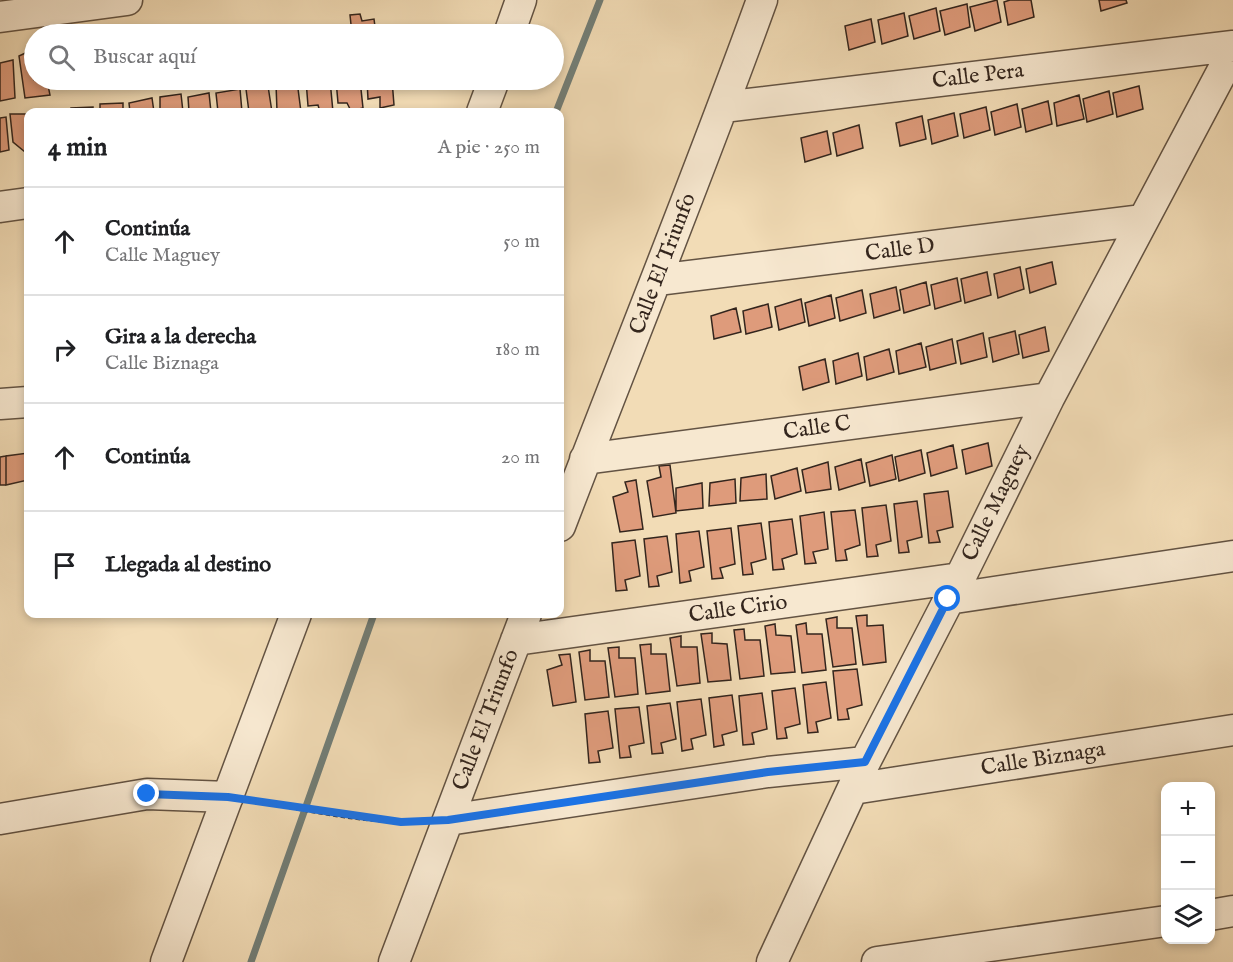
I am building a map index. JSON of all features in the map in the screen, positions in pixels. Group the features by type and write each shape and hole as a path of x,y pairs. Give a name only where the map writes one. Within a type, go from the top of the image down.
{"street":[{"path":"0,17 127,0"},
{"path":"513,24 521,0"},
{"name":"Calle El Triunfo","path":"564,515 657,280 762,0"},
{"name":"Calle Pera","path":"723,107 1233,46"},
{"name":"Calle Maguey","path":"772,962 859,776 1049,398 1233,51"},
{"path":"484,108 490,90"},
{"path":"0,207 24,204"},
{"name":"Calle D","path":"657,280 1143,220"},
{"name":"Calle C","path":"585,459 1049,398"},
{"path":"0,404 24,402"},
{"name":"Calle Cirio","path":"521,627 954,589 1233,556"},
{"path":"166,962 295,618"},
{"name":"Calle El Triunfo","path":"394,962 521,627"},
{"name":"Calle Biznaga","path":"448,820 768,772 859,776 1233,730"},
{"path":"0,819 147,794 228,797"},
{"path":"1215,914 1233,912"},
{"path":"877,962 1161,922"}],"path":[{"path":"228,797 401,822 448,820"}],"building":[{"path":"997,0 1001,22 975,31 970,7"},
{"path":"1031,0 1034,17 1008,25 1004,2"},
{"path":"1099,0 1126,0 1127,3 1101,11"},
{"path":"967,4 970,27 945,35 940,11"},
{"path":"936,8 940,31 914,39 909,16"},
{"path":"904,13 908,36 882,44 878,20"},
{"path":"360,14 362,21 374,19 375,24 351,24 350,15"},
{"path":"871,19 875,42 849,50 845,26"},
{"path":"24,54 24,90 49,90 50,95 25,98 19,56"},
{"path":"13,60 15,98 0,101 0,63"},
{"path":"1139,86 1143,109 1117,117 1113,93"},
{"path":"240,90 242,108 218,108 216,93"},
{"path":"246,90 269,90 271,108 248,108"},
{"path":"276,90 298,90 300,108 277,108"},
{"path":"307,90 331,90 333,108 319,108 318,105 308,106"},
{"path":"337,90 361,90 363,108 350,108 347,103 338,103"},
{"path":"368,90 393,90 394,105 380,108 380,97 368,99"},
{"path":"1109,91 1113,114 1087,122 1083,99"},
{"path":"209,93 211,108 189,108 188,97"},
{"path":"181,94 183,108 160,108 160,97"},
{"path":"1079,95 1084,119 1057,126 1054,103"},
{"path":"152,98 153,108 130,108 129,103"},
{"path":"1048,101 1052,124 1026,132 1022,109"},
{"path":"123,103 123,108 100,108 100,104"},
{"path":"1017,104 1021,127 995,135 991,112"},
{"path":"986,107 990,130 964,138 960,114"},
{"path":"954,113 958,136 932,144 928,120"},
{"path":"10,114 24,114 24,151 13,142"},
{"path":"922,116 926,139 900,146 896,123"},
{"path":"6,117 9,150 0,152 0,118"},
{"path":"859,125 863,148 837,156 833,133"},
{"path":"827,131 831,154 805,162 801,138"},
{"path":"1052,262 1056,284 1030,293 1026,269"},
{"path":"1020,267 1024,289 998,298 994,274"},
{"path":"987,272 991,295 965,303 961,279"},
{"path":"957,278 961,301 935,309 931,285"},
{"path":"926,282 930,305 904,313 900,290"},
{"path":"896,287 900,310 874,318 870,294"},
{"path":"862,290 866,313 840,321 836,298"},
{"path":"831,295 835,318 809,326 805,303"},
{"path":"801,299 805,322 779,330 775,307"},
{"path":"768,304 772,327 746,334 743,311"},
{"path":"736,308 741,332 714,339 711,316"},
{"path":"1045,327 1049,351 1023,358 1019,335"},
{"path":"1015,331 1019,354 993,362 989,338"},
{"path":"983,333 987,357 961,364 957,341"},
{"path":"952,339 956,363 930,370 926,347"},
{"path":"921,343 926,367 899,374 896,351"},
{"path":"889,349 894,372 867,380 864,357"},
{"path":"858,353 862,376 836,384 833,361"},
{"path":"825,359 829,382 803,390 799,367"},
{"path":"988,443 992,466 966,474 962,450"},
{"path":"953,445 957,468 931,476 927,453"},
{"path":"921,450 925,473 899,481 895,457"},
{"path":"24,454 24,481 6,485 6,456"},
{"path":"892,455 896,479 870,486 866,463"},
{"path":"6,456 6,485 0,485 0,457"},
{"path":"861,459 865,482 839,490 835,467"},
{"path":"828,462 831,489 806,493 802,470"},
{"path":"670,465 676,513 653,517 647,481 661,477 659,466"},
{"path":"797,468 801,491 775,499 771,476"},
{"path":"766,474 767,499 740,501 741,478"},
{"path":"735,479 736,503 709,506 710,483"},
{"path":"636,480 643,529 620,532 613,497 628,492 625,482"},
{"path":"702,483 703,508 676,511 676,488"},
{"path":"948,491 953,527 937,531 940,542 929,543 924,494"},
{"path":"917,501 922,537 907,541 909,552 899,553 894,504"},
{"path":"886,505 891,541 876,545 878,556 867,557 862,508"},
{"path":"855,510 860,545 845,550 847,560 836,561 831,512"},
{"path":"824,512 828,549 813,552 816,563 805,564 800,516"},
{"path":"792,519 797,554 782,559 784,569 773,570 769,522"},
{"path":"761,523 766,559 751,563 753,574 743,575 738,526"},
{"path":"731,528 735,564 720,568 723,578 712,579 707,531"},
{"path":"699,531 704,567 689,571 691,581 680,583 676,534"},
{"path":"667,536 672,572 657,576 659,586 649,587 644,539"},
{"path":"635,540 640,576 625,580 627,590 616,591 612,543"},
{"path":"867,615 867,626 883,625 886,662 863,665 856,616"},
{"path":"837,617 837,628 852,628 856,664 833,667 826,619"},
{"path":"806,623 807,634 822,634 826,670 802,673 796,625"},
{"path":"775,624 776,635 791,636 795,672 771,674 765,626"},
{"path":"744,629 745,640 760,640 764,676 740,679 734,630"},
{"path":"712,633 712,643 727,644 731,680 708,682 701,634"},
{"path":"681,636 681,647 697,647 700,683 677,686 670,638"},
{"path":"651,644 651,654 666,654 670,691 646,694 640,645"},
{"path":"619,647 619,658 635,658 638,694 615,697 608,648"},
{"path":"590,650 590,661 605,661 609,697 585,700 579,652"},
{"path":"570,654 576,702 553,706 547,670 562,665 559,655"},
{"path":"857,669 862,705 847,709 849,719 838,720 833,671"},
{"path":"826,682 831,718 816,722 818,732 808,733 803,685"},
{"path":"795,688 800,724 785,728 787,738 777,739 772,691"},
{"path":"762,693 767,729 752,733 754,744 743,745 739,696"},
{"path":"732,695 737,731 722,735 724,745 714,747 709,698"},
{"path":"701,699 706,735 691,739 693,749 682,751 677,702"},
{"path":"670,703 676,739 661,743 663,753 652,754 647,706"},
{"path":"639,707 644,743 629,746 631,757 620,758 615,709"},
{"path":"608,711 613,748 598,751 600,762 589,763 585,714"}],"waterway":[{"path":"558,108 600,0"},
{"path":"251,962 373,618"}],"route":[{"path":"147,794 228,797 401,822 448,820 768,772 865,762 948,599"}]}
